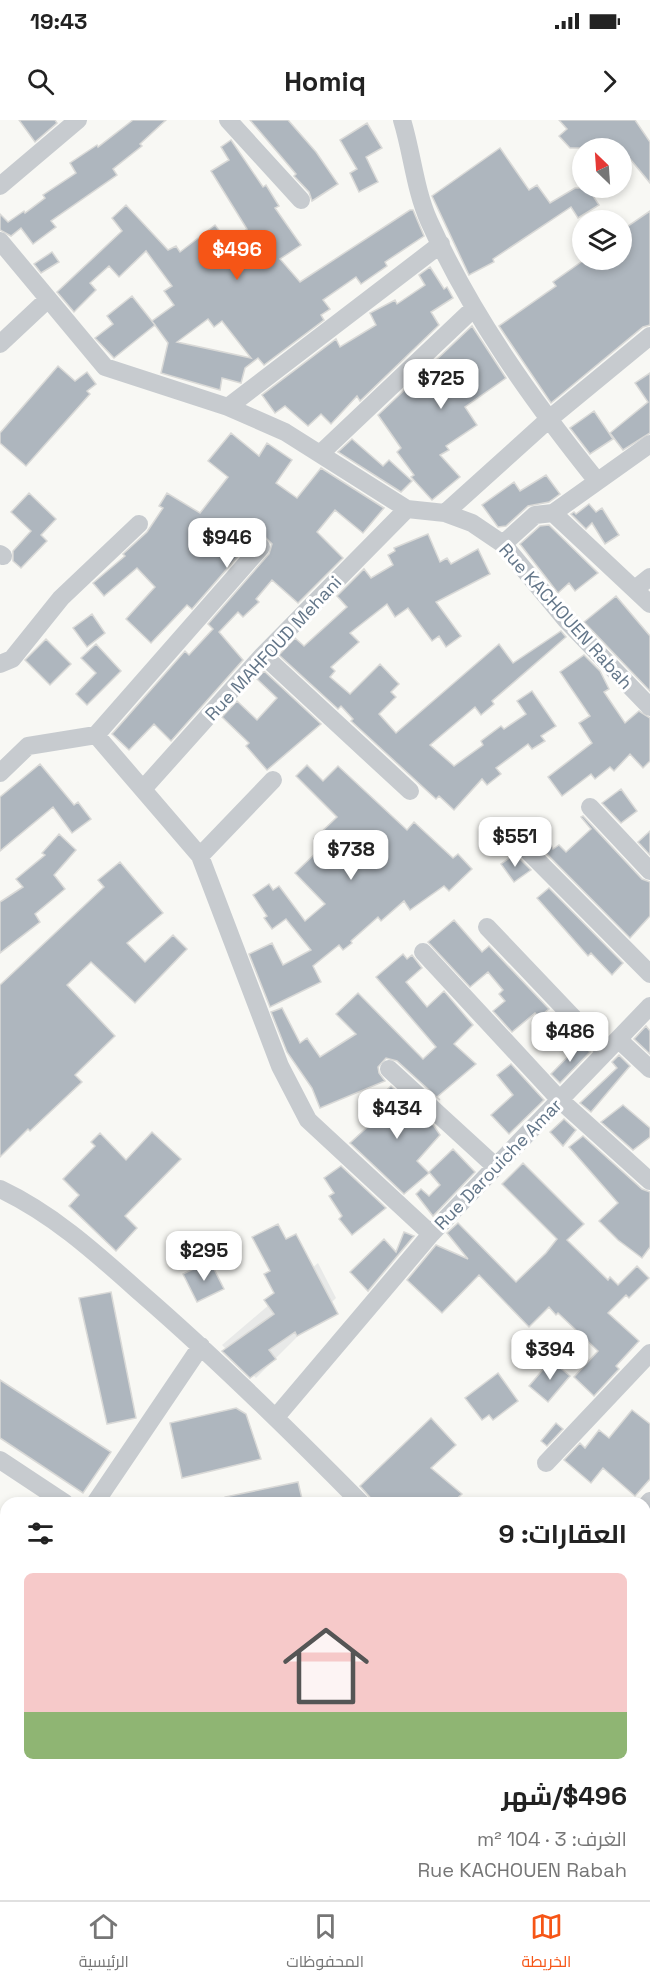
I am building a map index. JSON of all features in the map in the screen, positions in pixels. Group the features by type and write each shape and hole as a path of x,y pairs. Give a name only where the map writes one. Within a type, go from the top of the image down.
{"street":[{"path":"0,186 78,120"},
{"path":"228,120 301,200"},
{"path":"402,120 428,219 473,309 548,420 597,481"},
{"name":"Rue KACHOUEN Rabah","path":"0,241 105,367 228,407 285,432 407,509 445,513 472,523 503,544 566,620 650,707"},
{"path":"228,407 441,244"},
{"path":"0,344 47,300"},
{"path":"321,453 473,309"},
{"path":"445,513 548,420 650,336"},
{"path":"503,544 535,515 553,513 650,444"},
{"name":"Rue MAHFOUD Mehani","path":"142,789 263,655 407,509"},
{"path":"553,513 650,604"},
{"path":"0,664 12,659 61,598 139,524"},
{"path":"0,773 28,746 96,735 261,547"},
{"path":"635,589 650,577"},
{"path":"263,655 410,790"},
{"path":"96,735 200,856 280,1066 308,1120 431,1234"},
{"path":"200,856 273,780"},
{"path":"590,807 650,871"},
{"path":"511,834 650,974"},
{"path":"487,927 613,1046 650,1070"},
{"path":"423,952 560,1100 650,1181"},
{"name":"Rue Darouiche Amar","path":"276,1417 431,1234 650,1006"},
{"path":"389,1069 496,1167"},
{"path":"0,1189 21,1199 71,1232 201,1346 355,1497"},
{"path":"99,1497 201,1346"},
{"path":"546,1463 650,1353"},
{"path":"0,1460 56,1497"}],"shaded area":[{"path":"318,1263 336,1298 256,1378 222,1345"}],"building":[{"path":"19,120 55,120 57,123 35,142"},
{"path":"133,120 166,120 140,144 142,146 113,169 117,175 51,221 56,227 33,244 21,228 11,236 0,230 0,214 8,222 24,211 25,213 45,198 43,195 76,173 70,163 97,145 98,147"},
{"path":"250,120 288,120 316,152 338,184 312,201 309,192 294,176 296,174"},
{"path":"559,120 635,120 650,142 650,183 632,161 632,138 572,138 572,148 570,148 559,136 567,129"},
{"path":"367,123 382,148 366,157 378,182 359,192 350,173 357,169 340,140"},
{"path":"231,140 263,187 266,185 279,206 275,208 301,245 280,259 300,282 410,210 413,210 424,236 385,262 387,266 361,284 356,277 323,300 330,309 321,315 324,320 264,365 258,358 245,368 241,383 222,378 220,390 161,373 168,343 152,321 174,305 164,291 172,286 146,251 119,277 109,266 90,283 96,290 74,312 57,292 122,231 112,218 126,205 168,250 176,246 180,252 215,225 228,242 247,229 211,171 229,160 221,147","holes":["208,319 214,327 222,321 251,358 177,342"]},
{"path":"500,148 529,190 537,185 550,203 572,190 572,198 594,198 599,205 591,210 573,210 571,207 493,259 494,262 469,275 432,196"},
{"path":"650,211 650,325 643,327 551,403 499,326 556,286 553,282 572,269 632,270 632,223"},
{"path":"52,252 59,262 41,273 34,264"},
{"path":"430,267 444,289 447,287 453,298 431,312 439,325 360,401 357,396 331,424 321,414 308,426 285,406 275,413 262,395 336,339 340,347 376,325 370,313 395,300 397,304 425,285 419,275"},
{"path":"132,296 155,325 114,358 95,338 113,324 107,316"},
{"path":"472,326 506,378 465,407 477,425 446,446 449,450 440,455 460,477 432,500 411,477 414,475 397,452 401,448 378,415"},
{"path":"58,366 75,381 87,372 96,384 87,391 90,394 26,466 0,443 0,433"},
{"path":"650,373 650,433 623,450 610,433 648,402 635,383"},
{"path":"594,411 613,439 590,454 570,428"},
{"path":"231,433 259,456 267,443 292,460 276,483 297,498 321,468 384,508 363,533 335,510 317,532 343,558 298,603 272,580 256,599 259,602 243,617 238,612 219,632 243,660 171,741 154,724 129,750 112,734 185,651 189,655 213,629 208,624 269,554 272,544 264,536 253,539 192,609 187,605 151,643 126,619 155,587 137,568 104,596 93,583 125,556 123,554 147,532 163,508 159,506 167,493 200,513 228,477 208,461"},
{"path":"352,439 383,466 389,460 412,481 401,492 338,452"},
{"path":"546,475 560,494 549,502 528,506 506,526 498,527 482,505 514,482 520,491"},
{"path":"29,493 56,519 41,535 47,541 21,568 13,561 13,551 31,531 11,512"},
{"path":"589,504 596,512 602,508 619,535 605,544 592,523 586,529 571,514 574,512 576,514"},
{"path":"549,525 598,573 575,591 569,583 558,593 520,544 540,526"},
{"path":"428,534 440,562 447,558 451,564 478,549 490,574 436,602 461,636 446,647 439,636 432,641 408,608 395,617 387,604 350,633 359,642 331,667 335,671 330,677 350,694 380,664 399,684 391,692 396,697 379,714 396,733 499,644 513,663 561,631 566,637 492,701 494,704 481,715 475,707 430,745 454,766 483,745 481,741 501,726 504,729 526,714 517,701 532,691 556,726 541,736 545,741 532,749 528,744 496,768 501,774 487,785 482,779 454,810 439,796 436,799 351,721 353,719 341,706 338,709 279,655 295,638 304,646 347,607 337,596 364,569 371,578 393,565 388,555 395,551 394,548"},
{"path":"616,596 650,636 650,691 584,622"},
{"path":"92,614 105,633 87,647 73,628"},
{"path":"46,639 71,664 50,685 25,660"},
{"path":"96,644 121,671 87,705 76,694 96,673 81,658"},
{"path":"584,655 600,671 609,689 604,692 625,723 639,711 650,718 650,761 643,768 630,754 614,771 610,767 595,779 591,774 562,796 548,777 592,743 579,723 590,716 560,672"},
{"path":"264,671 321,724 267,770 246,746 249,743 222,717 237,701 257,720 277,698 257,679"},
{"path":"40,764 74,805 78,802 91,819 72,833 53,807 0,851 0,797"},
{"path":"307,765 323,781 338,766 407,830 414,822 453,858 458,854 472,869 449,891 444,886 410,910 404,901 381,921 378,917 343,950 339,945 313,966 321,982 270,1007 249,954 272,943 283,965 311,950 286,919 272,929 264,918 267,916 253,895 269,884 273,890 279,886 305,921 325,904 295,873 322,847 314,839 337,817 296,776"},
{"path":"621,789 637,811 621,823 602,803"},
{"path":"583,816 642,879 650,882 650,916 630,938 534,841 537,839 541,845 549,840 553,849 559,845 566,852 591,829 581,817"},
{"path":"650,831 650,855 638,842"},
{"path":"59,834 76,850 54,875 65,889 35,914 40,922 0,953 0,902 23,887 16,879 45,855 42,853"},
{"path":"515,854 531,870 514,882 501,864"},
{"path":"120,862 163,913 127,943 145,962 173,935 187,949 135,1003 91,962 67,985 115,1036 75,1075 82,1082 0,1157 0,985 104,887 98,880"},
{"path":"549,888 623,963 612,975 591,953 588,956 537,898"},
{"path":"454,920 482,952 489,946 549,1009 539,1017 535,1013 512,1032 493,1011 505,1001 499,994 503,990 488,972 470,987 428,942"},
{"path":"403,954 407,959 412,955 422,968 406,982 427,1007 444,991 473,1025 454,1044 476,1064 437,1097 440,1100 397,1061 386,1058 378,1067 385,1081 320,1108 312,1088 287,1052 271,1012 282,1008 300,1043 307,1038 320,1057 356,1034 336,1014 358,993 423,1059 436,1047 376,977"},
{"path":"646,1026 650,1031 650,1054 634,1039"},
{"path":"581,1043 590,1052 560,1083 551,1074"},
{"path":"619,1055 630,1066 591,1112 580,1103 617,1068 612,1062"},
{"path":"511,1064 544,1100 509,1134 491,1115 513,1095 497,1075"},
{"path":"391,1086 434,1126 440,1135 417,1161 429,1173 404,1194 350,1143 376,1119 366,1109"},
{"path":"623,1105 650,1128 650,1137 633,1150 601,1122"},
{"path":"564,1119 576,1130 563,1146 550,1132"},
{"path":"152,1132 181,1159 125,1216 137,1228 116,1251 69,1206 79,1195 63,1179 95,1146 91,1142 100,1133 126,1160"},
{"path":"583,1136 642,1189 650,1192 650,1247 642,1258 618,1240 599,1221 618,1203 569,1147"},
{"path":"453,1149 475,1172 433,1216 416,1194 421,1189 429,1196 440,1185 429,1172"},
{"path":"523,1163 584,1224 567,1240 608,1280 610,1277 618,1285 637,1266 649,1278 629,1298 626,1295 608,1313 639,1341 616,1366 619,1369 594,1396 574,1377 598,1351 549,1307 529,1327 479,1275 442,1313 407,1280 436,1245 468,1259 447,1233 458,1223 516,1282 546,1253 557,1239 502,1184"},
{"path":"341,1166 386,1208 352,1235 339,1219 342,1216 329,1196 334,1193 324,1178"},
{"path":"278,1224 286,1239 296,1234 338,1314 297,1336 295,1332 269,1350 276,1359 250,1378 222,1351 274,1314 264,1300 274,1293 264,1274 270,1271 252,1237"},
{"path":"404,1232 414,1236 368,1291 350,1272 384,1239 396,1252"},
{"path":"210,1261 224,1289 197,1302 183,1274"},
{"path":"111,1292 136,1418 107,1424 79,1298"},
{"path":"551,1360 570,1376 548,1402 529,1386"},
{"path":"498,1373 518,1401 493,1420 489,1415 482,1420 465,1398"},
{"path":"0,1380 111,1452 83,1493 0,1438"},
{"path":"236,1408 246,1414 261,1459 182,1478 170,1423"},
{"path":"632,1410 650,1424 650,1479 635,1496 603,1468 591,1483 564,1460 580,1443 585,1448 599,1430 609,1438"},
{"path":"431,1418 456,1445 431,1468 462,1494 459,1497 370,1497 360,1486"},
{"path":"556,1423 563,1429 547,1446 541,1441"},
{"path":"298,1482 302,1497 225,1497"}]}
